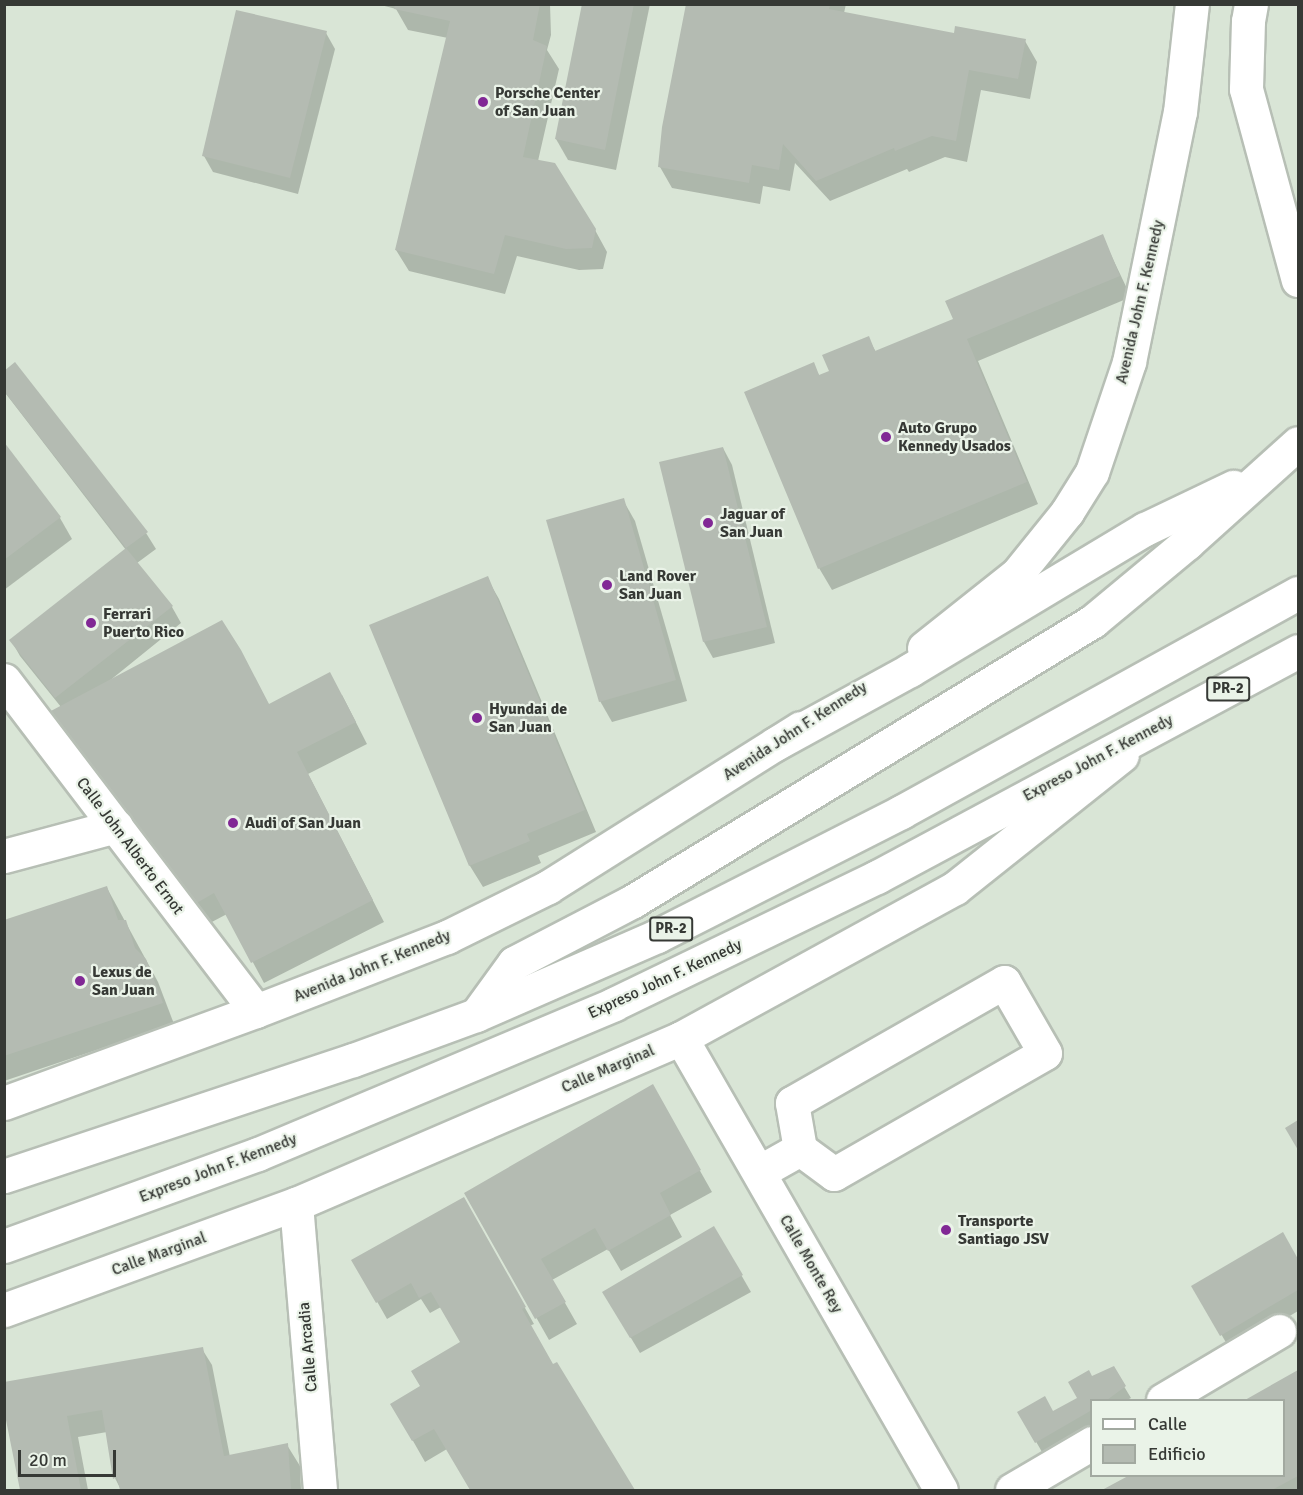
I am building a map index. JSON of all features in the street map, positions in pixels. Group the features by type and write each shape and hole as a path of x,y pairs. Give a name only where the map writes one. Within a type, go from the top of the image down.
{"main road":[{"name":"Avenida John F. Kennedy","path":"4,1103 256,1011 447,937 548,887 933,642 1017,574 1067,512 1092,472 1129,362 1180,112 1192,4"},
{"path":"1251,4 1248,21 1246,89 1281,223 1299,280"},
{"path":"476,1015 514,963 633,901 1093,621 1187,543 1299,443"},
{"path":"775,744 910,670 1145,529 1267,471"},
{"name":"PR-2","path":"4,1176 353,1060 476,1015 657,936 797,867 1299,593"},
{"name":"Expreso John F. Kennedy","path":"4,1246 258,1154 614,1004 877,877 1299,651"},
{"name":"Calle John Alberto Ernot","path":"4,680 256,1011"},
{"name":"Calle Marginal","path":"4,1310 296,1204 681,1038 955,888 1158,726"},
{"path":"4,855 116,826"},
{"path":"1004,982 1045,1053 834,1174 800,1149 792,1102 1004,982"},
{"name":"Calle Monte Rey","path":"681,1038 941,1491"},
{"path":"759,1172 800,1149"},
{"name":"Calle Arcadia","path":"296,1204 320,1491"},
{"path":"1166,1399 1279,1331"},
{"path":"1012,1491 1090,1444"}],"shaded area":[{"path":"5,5 1298,5 1298,1490 5,1490"}],"building":[{"name":"Porsche Center of San Juan","path":"395,4 540,4 533,40 547,46 523,157 555,163 596,229 592,248 566,249 505,235 494,274 395,250 450,21 394,9"},
{"path":"582,4 634,4 605,150 555,139"},
{"path":"686,4 830,4 829,9 954,33 955,26 1026,39 1018,79 969,70 956,141 932,136 895,151 894,148 816,181 783,144 779,170 752,165 749,183 658,167 662,127"},
{"path":"236,10 327,31 290,178 202,156"},
{"name":"Auto Grupo Kennedy Usados","path":"1103,234 1120,276 967,339 1027,482 818,569 744,392 814,362 819,375 829,371 822,355 869,336 875,351 953,319 945,301"},
{"path":"15,362 148,532 126,548 4,391 4,371"},
{"path":"4,442 61,517 4,560"},
{"name":"Jaguar of San Juan","path":"723,447 767,627 703,642 659,462"},
{"name":"Land Rover San Juan","path":"624,498 676,680 599,702 546,520"},
{"name":"Ferrari Puerto Rico","path":"126,548 173,606 55,698 9,640"},
{"name":"Hyundai de San Juan","path":"488,576 585,810 527,834 530,841 469,866 369,625"},
{"name":"Audi of San Juan","path":"222,620 241,650 269,704 330,672 356,722 297,752 373,900 251,963 214,893 195,904 49,712"},
{"name":"Lexus de San Juan","path":"107,886 118,920 126,920 135,948 146,959 163,1003 4,1056 4,920"},
{"path":"653,1084 701,1170 660,1193 671,1215 608,1251 595,1228 541,1259 566,1302 535,1319 464,1193"},
{"path":"1298,1120 1298,1150 1285,1128"},
{"path":"464,1197 526,1307 522,1309 553,1364 557,1362 635,1490 470,1490 434,1429 412,1441 390,1404 420,1386 411,1371 460,1342 431,1292 419,1298 411,1283 376,1303 351,1260"},
{"path":"714,1226 743,1275 630,1338 602,1292"},
{"path":"1283,1232 1298,1259 1298,1290 1220,1336 1191,1286"},
{"path":"203,1347 224,1456 288,1443 291,1490 120,1490 117,1477 113,1479 102,1410 67,1416 81,1490 20,1490 4,1410 4,1382"},
{"path":"1114,1366 1126,1386 1108,1399 1090,1399 1090,1411 1035,1443 1017,1412 1045,1396 1053,1411 1077,1398 1068,1382 1089,1370 1092,1376"},
{"path":"1298,1370 1298,1476 1272,1490 1102,1490 1126,1477 1285,1477 1285,1399 1247,1399"}],"place":[{"name":"Porsche Center of San Juan","path":"483,102"},
{"name":"Auto Grupo Kennedy Usados","path":"886,437"},
{"name":"Jaguar of San Juan","path":"708,523"},
{"name":"Land Rover San Juan","path":"607,585"},
{"name":"Ferrari Puerto Rico","path":"91,623"},
{"name":"Hyundai de San Juan","path":"477,718"},
{"name":"Audi of San Juan","path":"233,823"},
{"name":"Lexus de San Juan","path":"80,981"},
{"name":"Transporte Santiago JSV","path":"946,1230"}]}
